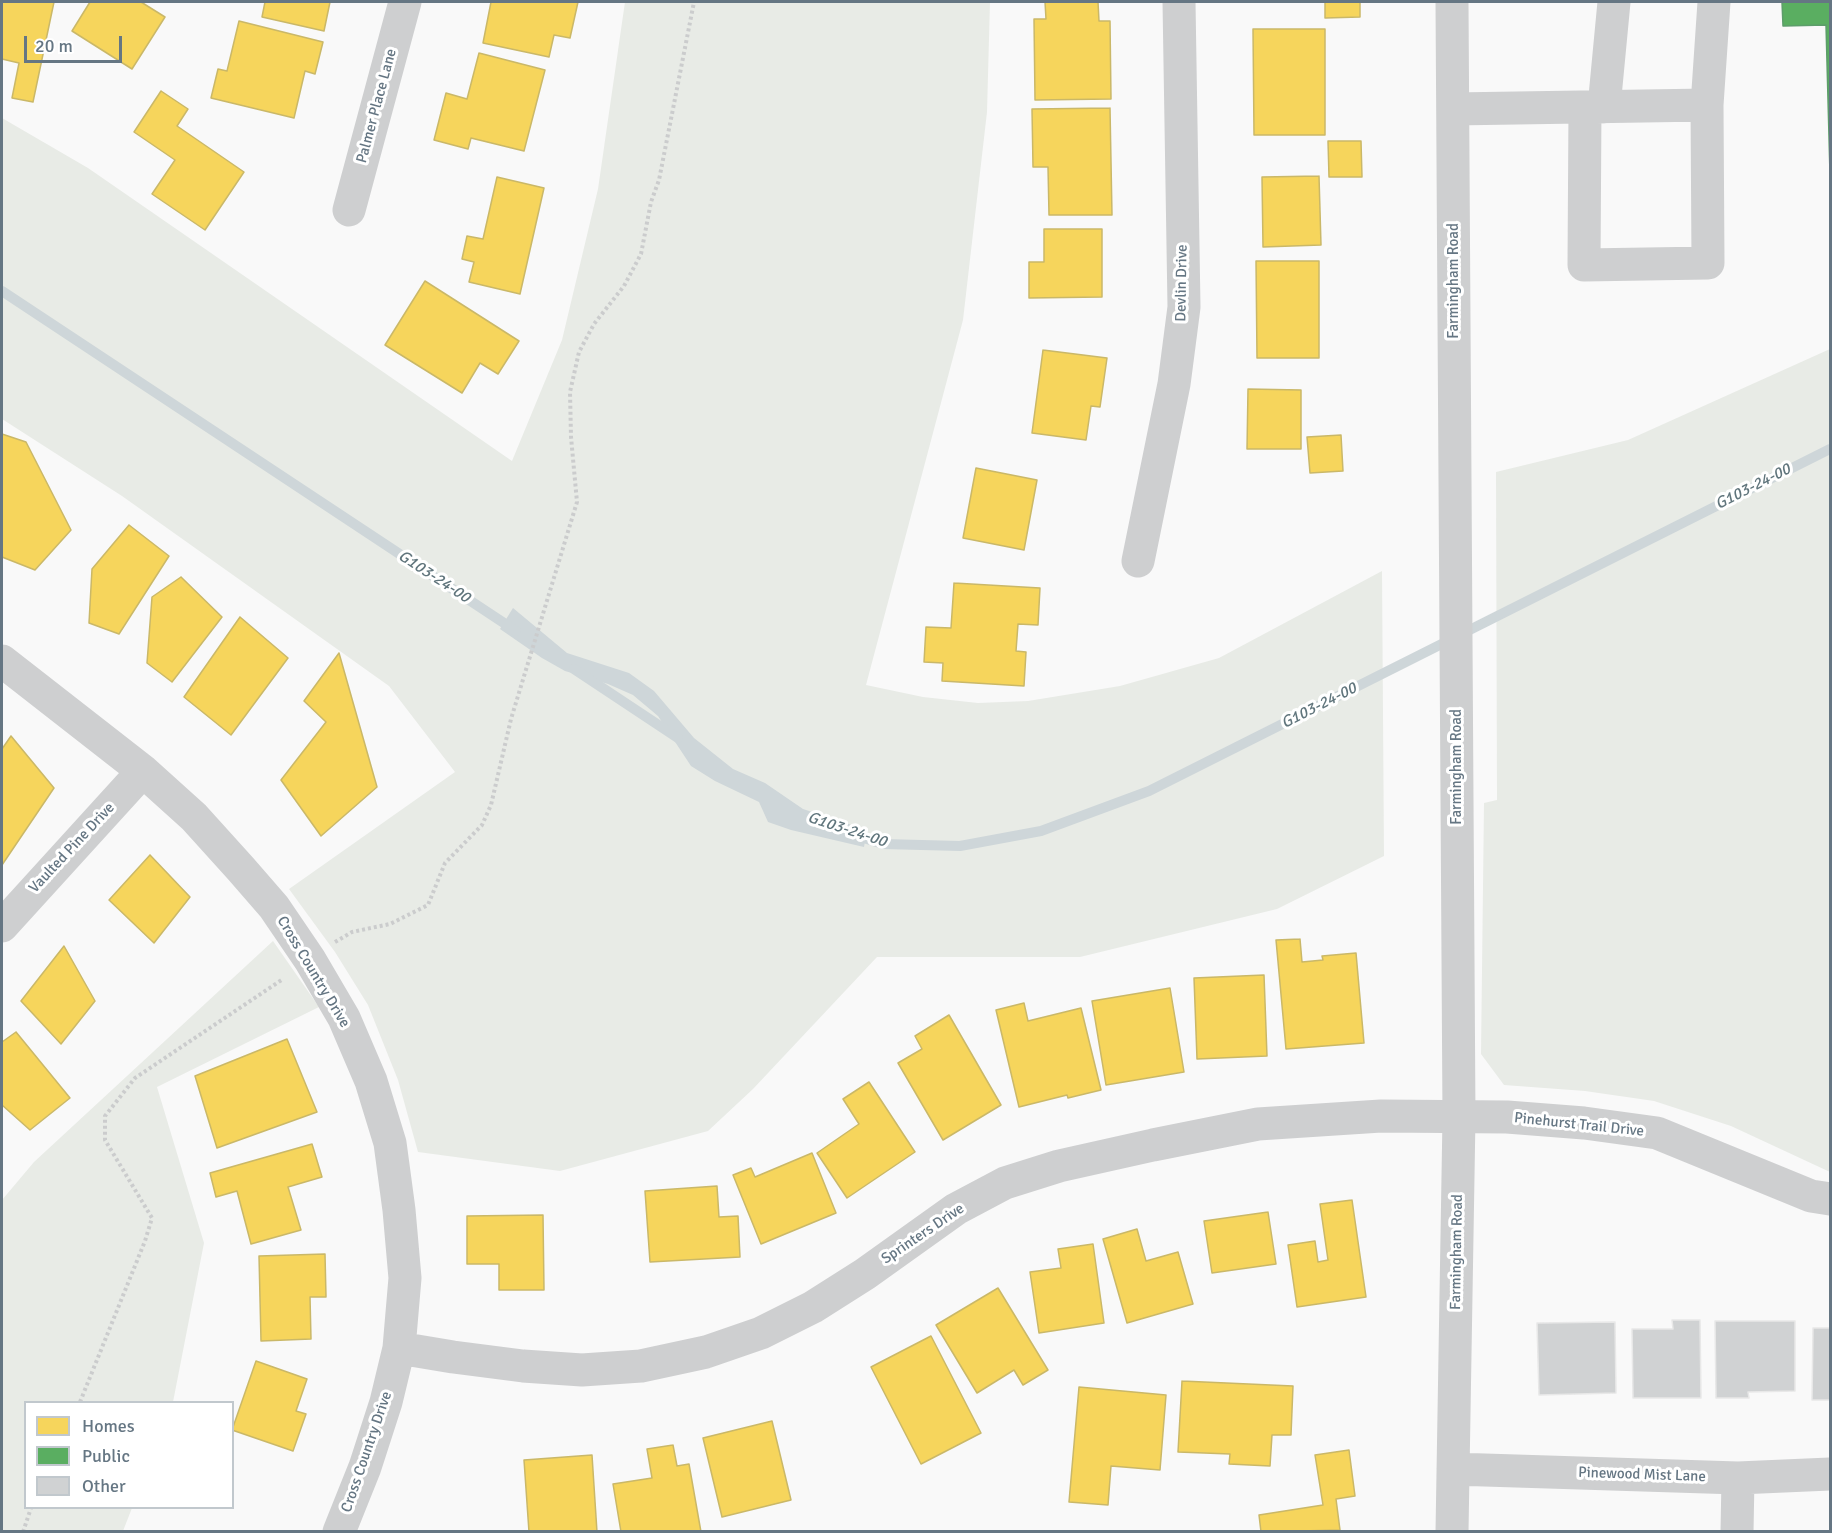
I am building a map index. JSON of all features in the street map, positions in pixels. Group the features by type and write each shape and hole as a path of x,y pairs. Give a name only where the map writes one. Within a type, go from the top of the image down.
{"street":[{"name":"Palmer Place Lane","path":"349,210 405,2"},
{"name":"Devlin Drive","path":"1138,561 1174,384 1184,307 1179,2"},
{"name":"Farmingham Road","path":"1452,2 1459,1117 1452,1532"},
{"path":"1614,2 1594,107 1584,265 1708,262 1707,105 1714,2"},
{"path":"1453,109 1707,105"},
{"name":"Cross Country Drive","path":"2,661 144,771 194,817 241,869 274,907 310,960 348,1028 371,1081 390,1143 405,1278 399,1347 386,1402 339,1532"},
{"name":"Vaulted Pine Drive","path":"2,926 144,771"},
{"name":"Sprinters Drive","path":"399,1347 523,1366 582,1370 641,1366 706,1352 761,1333 813,1307 865,1274 956,1209 1005,1183 1059,1166 1258,1124 1381,1116 1459,1117"},
{"name":"Pinehurst Trail Drive","path":"1459,1117 1507,1117 1573,1122 1657,1133 1811,1196 1830,1199"},
{"name":"Pinewood Mist Lane","path":"1453,1469 1738,1478 1830,1474"},
{"path":"1737,1532 1738,1478"}],"path":[{"path":"80,1401 145,1241 152,1218 105,1140 105,1116 135,1078 352,932 390,924 428,904 445,862 482,825 491,805 511,719 577,502 570,392 579,352 594,324 624,286 641,254 651,202 659,180 694,2"},
{"path":"23,1532 31,1509"}],"shaded area":[{"path":"625,2 990,2 987,112 963,320 866,685 923,697 978,703 1028,701 1120,686 1219,658 1382,571 1384,856 1277,909 1080,957 877,957 753,1089 708,1131 560,1171 418,1152 398,1080 368,1005 335,952 289,889 455,772 389,686 122,496 2,419 2,118 88,168 512,461 562,340 598,189"},
{"path":"1830,349 1830,1172 1731,1126 1654,1101 1585,1091 1504,1085 1481,1054 1484,803 1497,800 1496,472 1628,440"},
{"path":"273,941 319,1007 157,1087 204,1243 173,1401 24,1401 24,1509 132,1509 123,1531 2,1532 2,1200 34,1162"}],"water":[{"path":"513,608 567,653 629,673 654,691 694,738 733,769 765,783 803,809 867,830 864,847 791,830 768,822 759,802 715,781 691,766 658,716 633,695 608,684 565,671 500,629"}],"building: Homes":[{"path":"2,2 54,2 33,102 12,98 19,63 2,59"},
{"path":"90,2 141,2 165,17 132,69 72,31"},
{"path":"265,2 330,2 324,31 262,17"},
{"path":"491,2 578,2 570,38 554,35 549,57 483,43"},
{"path":"1045,2 1098,2 1099,21 1110,21 1111,99 1035,100 1034,19 1046,19"},
{"path":"1325,2 1360,2 1360,17 1325,18"},
{"path":"239,21 323,42 315,74 305,71 294,118 211,98 218,69 227,71"},
{"path":"1253,29 1325,29 1325,135 1254,135"},
{"path":"479,53 545,70 524,151 471,138 468,149 434,140 446,93 467,99"},
{"path":"161,91 188,109 177,126 244,172 205,230 152,194 175,160 134,132"},
{"path":"1110,108 1112,215 1049,215 1048,167 1033,167 1032,109"},
{"path":"1328,141 1361,141 1362,177 1329,177"},
{"path":"1319,176 1321,245 1263,247 1262,177"},
{"path":"497,177 544,188 520,294 469,282 474,262 462,259 467,236 483,239"},
{"path":"1044,229 1102,229 1102,297 1029,298 1029,262 1044,262"},
{"path":"1256,261 1319,261 1319,358 1257,358"},
{"path":"425,281 519,341 498,374 480,363 462,393 385,345"},
{"path":"1043,350 1107,358 1100,407 1091,406 1086,440 1032,433"},
{"path":"1248,389 1301,390 1301,449 1247,449"},
{"path":"2,434 26,442 71,530 35,570 2,557"},
{"path":"1341,435 1343,471 1310,473 1307,437"},
{"path":"976,468 1037,480 1024,550 963,538"},
{"path":"129,525 169,556 119,634 89,623 92,569"},
{"path":"181,577 222,617 172,682 147,663 152,597"},
{"path":"954,583 1040,588 1038,625 1018,624 1016,651 1026,652 1024,686 942,681 943,663 924,662 926,627 951,628"},
{"path":"240,617 288,658 231,735 184,697"},
{"path":"339,653 377,787 321,836 281,780 326,722 304,701"},
{"path":"11,736 54,788 2,865 2,749"},
{"path":"150,855 190,897 154,943 109,900"},
{"path":"1300,939 1302,962 1323,960 1322,956 1356,953 1364,1043 1286,1049 1276,940"},
{"path":"64,946 95,1001 61,1044 21,1001"},
{"path":"1264,975 1267,1056 1197,1059 1194,978"},
{"path":"1170,988 1184,1072 1106,1085 1092,1001"},
{"path":"1024,1003 1028,1021 1081,1008 1101,1090 1068,1098 1067,1095 1019,1107 996,1010"},
{"path":"949,1015 1001,1105 943,1140 898,1063 922,1049 915,1036"},
{"path":"16,1032 70,1098 30,1130 2,1105 2,1042"},
{"path":"287,1039 317,1112 217,1148 195,1076"},
{"path":"869,1082 915,1152 847,1198 817,1153 859,1124 843,1099"},
{"path":"312,1144 322,1177 288,1187 301,1230 251,1244 237,1191 216,1197 210,1173"},
{"path":"812,1153 836,1213 761,1244 733,1175 751,1168 755,1177"},
{"path":"717,1186 719,1217 738,1216 740,1257 650,1262 645,1191"},
{"path":"1352,1200 1366,1297 1297,1307 1288,1245 1315,1241 1318,1262 1328,1260 1320,1204"},
{"path":"1268,1212 1276,1264 1212,1273 1204,1221"},
{"path":"543,1215 544,1290 499,1290 499,1264 467,1264 467,1216"},
{"path":"1137,1229 1146,1261 1178,1252 1193,1304 1127,1323 1103,1239"},
{"path":"1093,1244 1104,1323 1039,1333 1030,1272 1061,1268 1058,1249"},
{"path":"325,1254 326,1297 310,1297 311,1339 261,1341 259,1256"},
{"path":"998,1288 1048,1370 1023,1385 1014,1370 977,1393 936,1325"},
{"path":"931,1336 981,1433 921,1464 871,1367"},
{"path":"256,1361 307,1379 296,1411 306,1414 293,1451 234,1431 234,1424"},
{"path":"1182,1381 1293,1386 1291,1435 1272,1435 1270,1466 1229,1464 1230,1454 1178,1452"},
{"path":"1079,1387 1166,1395 1160,1470 1111,1466 1108,1505 1069,1502"},
{"path":"772,1421 791,1500 722,1517 703,1438"},
{"path":"673,1445 677,1466 689,1464 701,1532 621,1532 613,1484 652,1478 647,1449"},
{"path":"1349,1450 1355,1496 1336,1499 1340,1530 1261,1532 1259,1515 1323,1505 1315,1455"},
{"path":"592,1455 597,1532 529,1532 524,1460"}],"building: Public":[{"path":"1782,2 1830,2 1830,174 1826,25 1783,26"}],"building: Other":[{"path":"1672,1320 1700,1320 1701,1398 1633,1398 1632,1329 1673,1329"},
{"path":"1715,1321 1795,1321 1795,1391 1748,1392 1749,1398 1716,1398"},
{"path":"1615,1322 1616,1393 1539,1395 1537,1323"},
{"path":"1813,1328 1830,1328 1830,1400 1812,1400"}],"waterway":[{"name":"G103-24-00","path":"2,291 516,631"},
{"name":"G103-24-00","path":"854,835 883,844 960,846 1041,831 1149,791 1830,449"},
{"name":"G103-24-00","path":"574,669 678,738"}]}
